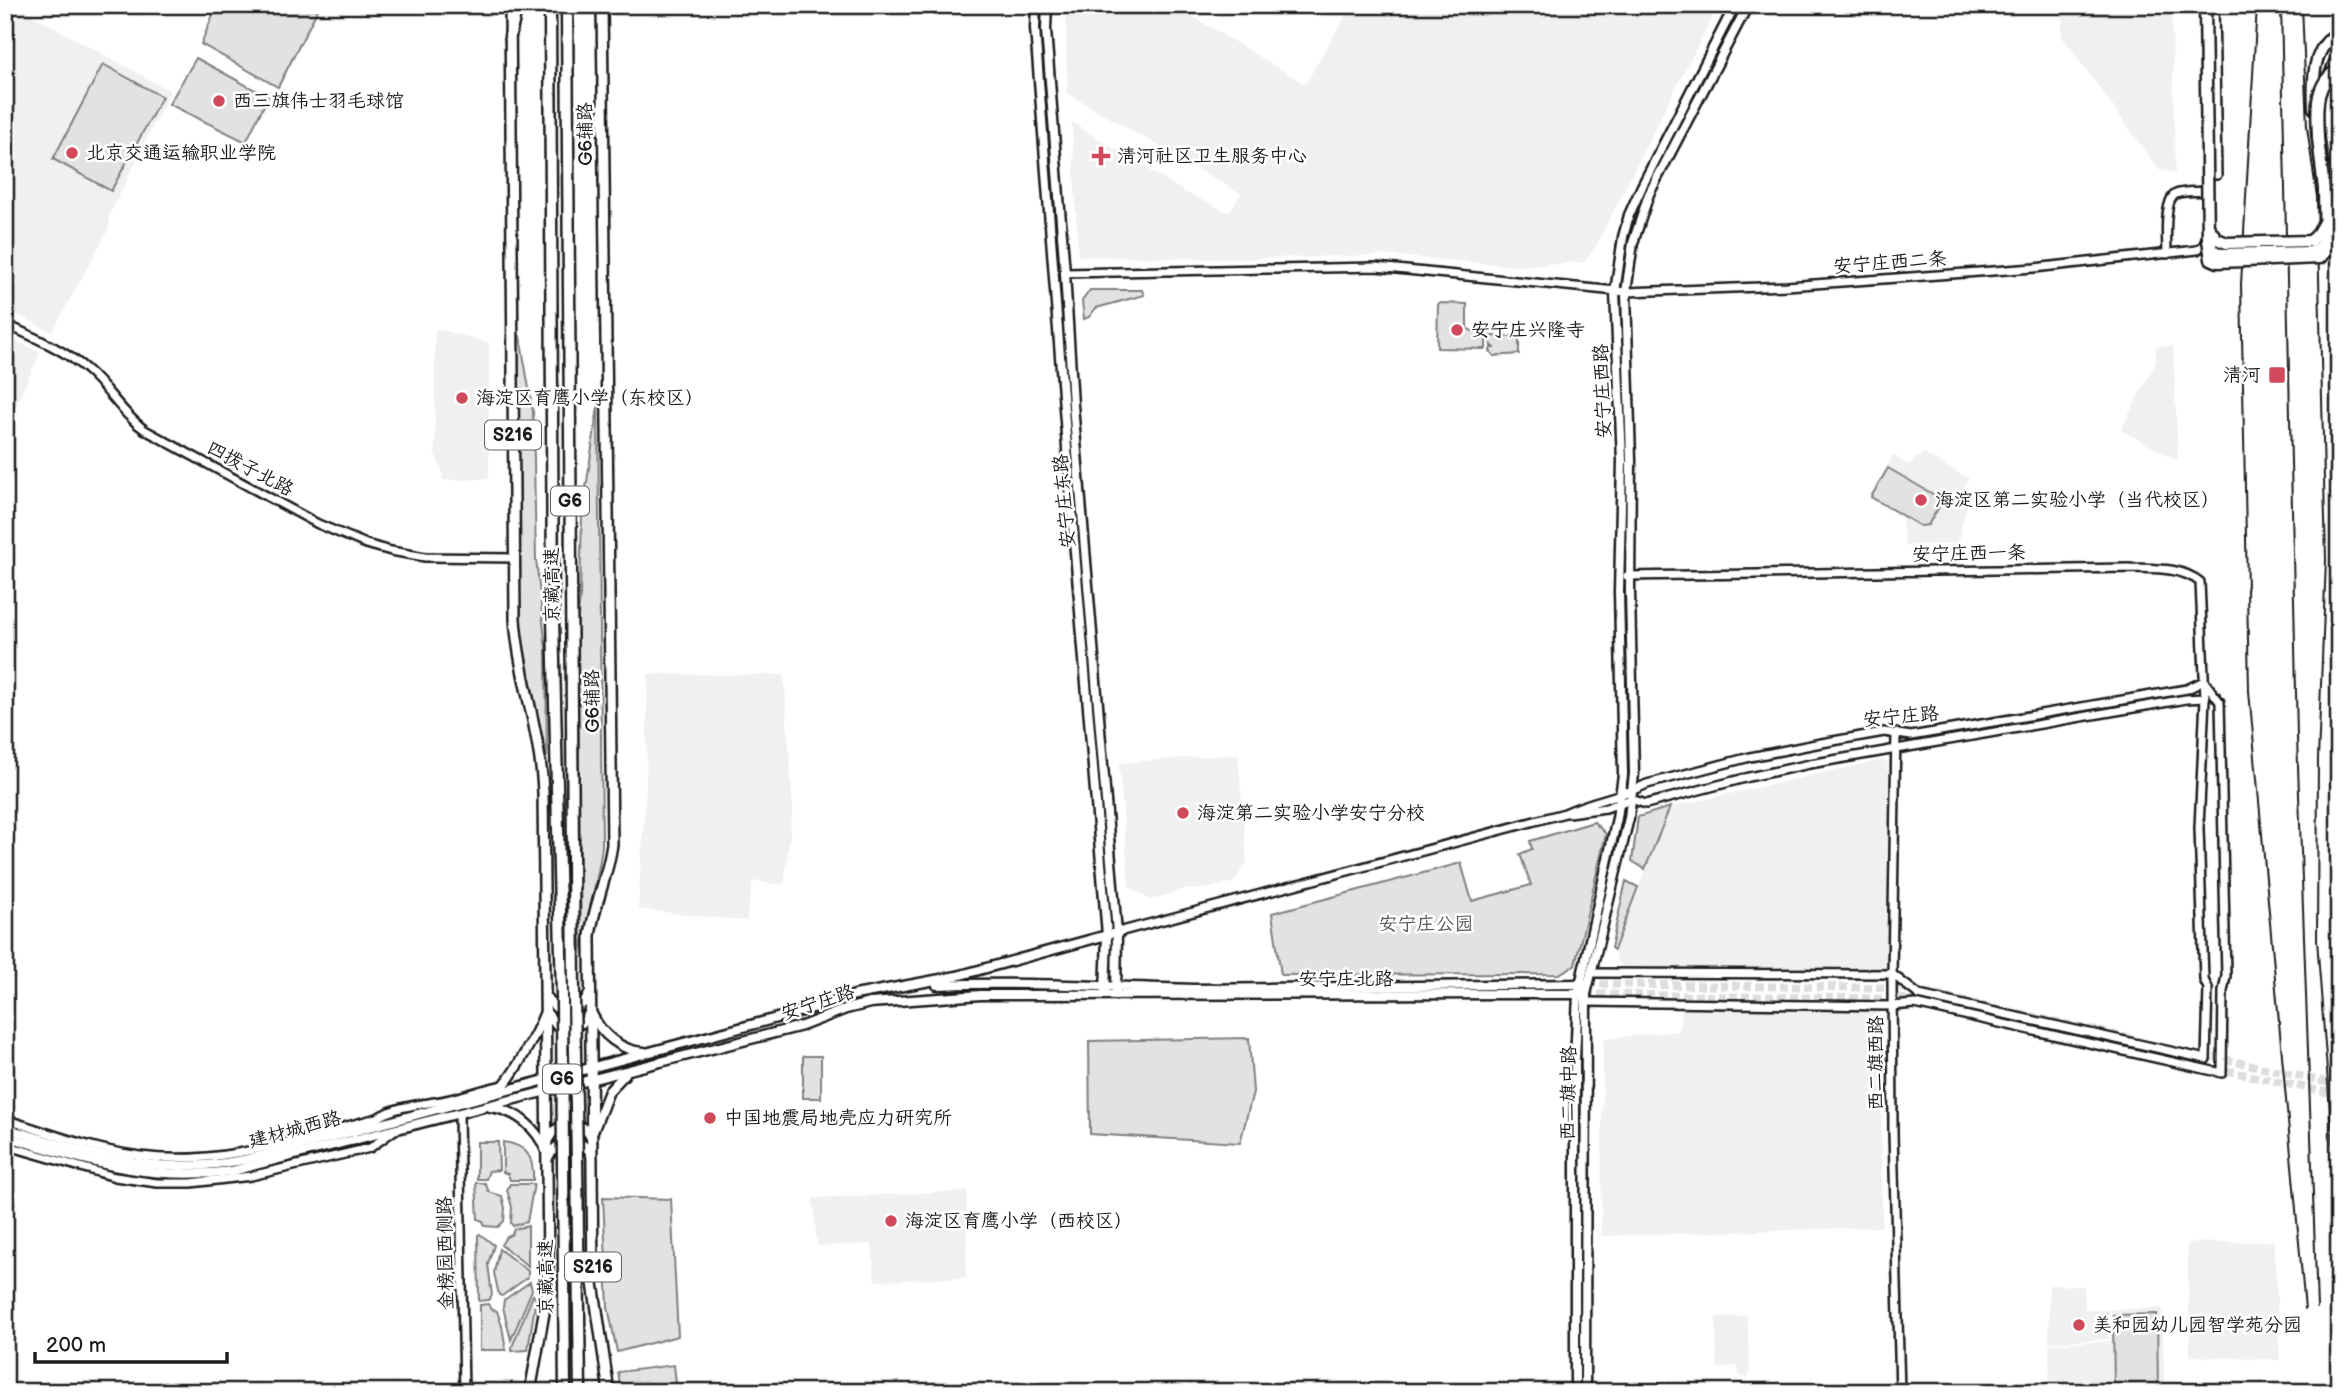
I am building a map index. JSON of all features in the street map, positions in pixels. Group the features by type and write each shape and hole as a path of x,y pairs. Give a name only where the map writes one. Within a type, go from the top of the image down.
{"highway":[{"path":"510,36 517,5"},
{"name":"京藏高速","path":"550,5 553,618 562,996 565,1392"},
{"name":"京藏高速","path":"567,5 574,996 580,1392"},
{"path":"2205,5 2208,240 2211,259 2218,262 2314,259 2323,255 2324,189 2313,82 2320,50 2339,32"},
{"path":"2339,55 2329,83 2333,158 2339,172"},
{"path":"2318,136 2319,94 2326,77 2339,69"},
{"path":"2208,228 2217,239 2227,243 2310,241 2325,220"}],"main road":[{"name":"S216","path":"510,5 514,619 517,646 542,765 546,1002 548,1282 530,1392"},
{"name":"G6辅路","path":"602,5 612,844 591,925 590,1007 594,1296 609,1392"},
{"name":"安宁庄东路","path":"1036,5 1035,28 1063,406 1107,935 1105,991"},
{"name":"安宁庄东路","path":"1047,5 1046,30 1073,405 1117,933 1116,991"},
{"name":"安宁庄西路","path":"1620,798 1623,775 1619,576 1622,461 1615,292 1621,248 1629,215 1649,170 1735,5"},
{"path":"1626,292 1633,243 1649,194 1748,5"},
{"name":"西二旗中路","path":"1585,1392 1583,992 1591,973 1629,818 1634,774 1630,576 1631,460 1626,292"},
{"name":"西二旗中路","path":"1575,1392 1575,1060 1583,992 1620,798"},
{"name":"安宁庄路","path":"591,1068 803,1011 830,1001 914,986 1107,935"},
{"name":"安宁庄路","path":"914,986 1057,983 1105,991"},
{"path":"546,1002 561,1009 575,1009 584,1004 590,989"},
{"name":"安宁庄路","path":"547,1092 806,1025 846,1009 870,1003 957,995 1105,991"},
{"name":"安宁庄北路","path":"1105,991 1583,992"},
{"path":"546,1002 548,1017 556,1025 575,1027 585,1020 590,1007"},
{"path":"502,1086 538,1027 546,1002"},
{"path":"590,1007 594,1019 610,1038 634,1051 650,1052"},
{"name":"建材城西路","path":"5,1128 116,1160 154,1166 225,1164 502,1086 522,1086 591,1068"},
{"path":"592,1140 611,1088 621,1077 634,1069"},
{"name":"建材城西路","path":"5,1136 111,1167 176,1175 209,1174 250,1167 547,1092"},
{"path":"484,1108 499,1108 525,1122 540,1139 547,1161"},
{"path":"547,1144 552,1132 563,1125 584,1128 592,1140"},
{"path":"547,1161 552,1149 564,1143 584,1146 592,1158"}],"street":[{"path":"2166,254 2171,198 2176,194 2204,191 2211,175 2217,175 2214,5"},
{"name":"安宁庄西二条","path":"1065,273 1376,267 1615,292 1843,282 2034,268 2197,250 2204,245 2206,238 2204,191"},
{"name":"四拨子北路","path":"5,324 76,362 145,430 330,529 366,544 414,555 514,558"},
{"name":"安宁庄西一条","path":"1619,576 2115,568 2179,572 2200,582 2205,698 2199,828 2204,980 2208,988 2206,1059 2174,1052"},
{"name":"安宁庄路","path":"1107,935 1565,813 1586,803 1632,795 1647,784 1750,757 1884,732 1911,736 2187,688 2204,681"},
{"path":"1583,992 1892,1006 1915,1004 2222,1073 2223,991 2226,976 2220,702 2204,681"},
{"name":"安宁庄路","path":"1632,795 1646,804 1749,776 2186,699 2205,698"},
{"name":"西二旗西路","path":"1896,733 1892,1006 1894,1216 1900,1392"},
{"path":"1591,973 1892,974 1919,995 2174,1052 2172,1062"},
{"name":"建材城西路","path":"5,1119 118,1153 169,1159 203,1158 246,1151 377,1118 386,1112 419,1103 437,1102 502,1086"},
{"name":"金榜园西侧路","path":"459,1114 464,1392"},
{"name":"建材城西路","path":"5,1145 115,1177 157,1183 201,1182 258,1175 370,1148 394,1131"}],"shaded area":[{"path":"1066,5 1173,5 1305,84 1352,5 1719,5 1596,246 1585,262 1516,266 1384,255 1233,259 1078,256 1072,122 1183,191 1229,213 1241,194 1067,93"},
{"path":"2069,5 2159,5 2172,16 2175,173 2159,170 2061,35 2063,17"},
{"name":"北京交通运输职业学院","path":"21,9 170,91 109,216 109,228 52,332 5,308 5,47"},
{"name":"海淀区育鹰小学（东校区）","path":"435,328 489,343 489,479 443,480 435,454"},
{"path":"5,335 40,353 5,429"},
{"path":"2156,346 2173,346 2178,461 2121,430 2156,362"},
{"name":"海淀区第二实验小学（当代校区）","path":"1923,453 1969,479 1964,486 1971,495 1958,543 1905,546 1901,517 1869,498 1894,454 1909,465"},
{"path":"648,674 784,675 793,808 784,885 753,881 746,921 638,909 646,787"},
{"name":"海淀第二实验小学安宁分校","path":"1238,754 1247,862 1234,882 1205,889 1186,889 1150,900 1129,886 1119,763"},
{"path":"1882,760 1888,762 1887,973 1625,969 1617,961 1614,950 1670,807"},
{"path":"1682,1007 1880,1011 1882,1227 1601,1236 1603,1039 1679,1031"},
{"name":"海淀区育鹰小学（西校区）","path":"967,1191 966,1278 875,1281 872,1244 817,1246 813,1198"},
{"path":"2274,1241 2280,1360 2190,1356 2187,1243"},
{"name":"美和园幼儿园智学苑分园","path":"2049,1285 2084,1286 2085,1310 2109,1310 2109,1339 2049,1342"},
{"path":"2163,1308 2164,1392 2050,1392 2049,1344 2111,1341 2111,1309"},
{"path":"1747,1316 1750,1370 1747,1378 1740,1376 1738,1366 1717,1368 1716,1317"}],"green space":[{"path":"217,5 320,5 278,87 201,44"},
{"name":"西三旗伟士羽毛球馆","path":"196,58 268,97 246,142 169,104"},
{"path":"103,64 162,97 111,191 53,159"},
{"path":"1090,290 1142,290 1144,295 1096,308 1084,319 1082,301"},
{"path":"1438,303 1467,304 1467,328 1486,332 1486,349 1437,348"},
{"path":"520,336 533,412 536,559 546,649 547,757 523,659 518,623 515,337"},
{"path":"1490,336 1519,337 1519,354 1494,356 1490,351 1495,348 1491,346"},
{"path":"598,407 602,845 581,955 577,626 582,515"},
{"path":"1888,468 1943,500 1928,525 1920,526 1871,497"},
{"path":"1670,807 1645,869 1632,861 1638,817"},
{"name":"安宁庄公园","path":"1594,822 1606,834 1575,965 1559,974 1281,975 1272,913 1461,863 1472,901 1531,885 1520,854 1532,849 1530,841"},
{"path":"1626,881 1638,887 1614,950 1611,948"},
{"path":"1249,1038 1253,1092 1240,1143 1090,1134 1089,1041"},
{"path":"803,1056 821,1056 821,1098 803,1098"},
{"path":"477,1142 498,1142 499,1170 489,1171 486,1179 477,1179"},
{"path":"503,1142 518,1146 527,1154 532,1165 533,1180 510,1180 508,1174 503,1172"},
{"path":"476,1183 485,1183 489,1192 502,1196 504,1221 498,1227 485,1226 483,1221 478,1219"},
{"path":"510,1184 534,1184 527,1222 513,1226 512,1207 507,1190"},
{"path":"603,1197 671,1199 678,1336 617,1352 608,1307"},
{"path":"528,1226 528,1266 501,1245 514,1229"},
{"path":"478,1235 494,1245 488,1264 492,1295 489,1300 479,1301"},
{"path":"499,1249 528,1271 528,1277 502,1296 499,1295 494,1273"},
{"path":"530,1282 532,1290 511,1340 503,1307 504,1300"},
{"path":"533,1295 536,1298 528,1350 512,1351 512,1347"},
{"path":"488,1304 491,1309 497,1311 506,1350 480,1350 480,1305"},
{"path":"2157,1314 2158,1392 2114,1392 2113,1315"},
{"path":"674,1365 677,1392 621,1392 618,1372"}],"tunnel":[{"path":"1588,984 1904,988 2134,1039"},
{"path":"1586,994 1904,999 1922,1003"},
{"path":"2202,1054 2339,1085"},
{"path":"2215,1068 2339,1095"}],"railway":[{"path":"2257,5 2241,284 2249,691 2305,1309"},
{"path":"2281,5 2297,737 2317,1308"},
{"path":"2302,5 2307,127 2317,197 2326,560 2318,759 2317,940 2333,1149 2333,1392"}],"place":[{"name":"西三旗伟士羽毛球馆","path":"219,101"},
{"name":"北京交通运输职业学院","path":"72,153"},
{"name":"清河社区卫生服务中心","path":"1101,156"},
{"name":"安宁庄兴隆寺","path":"1457,330"},
{"name":"清河","path":"2277,375"},
{"name":"海淀区育鹰小学（东校区）","path":"462,398"},
{"name":"海淀区第二实验小学（当代校区）","path":"1921,500"},
{"name":"海淀第二实验小学安宁分校","path":"1183,813"},
{"name":"中国地震局地壳应力研究所","path":"710,1118"},
{"name":"海淀区育鹰小学（西校区）","path":"891,1221"},
{"name":"美和园幼儿园智学苑分园","path":"2079,1325"}]}
